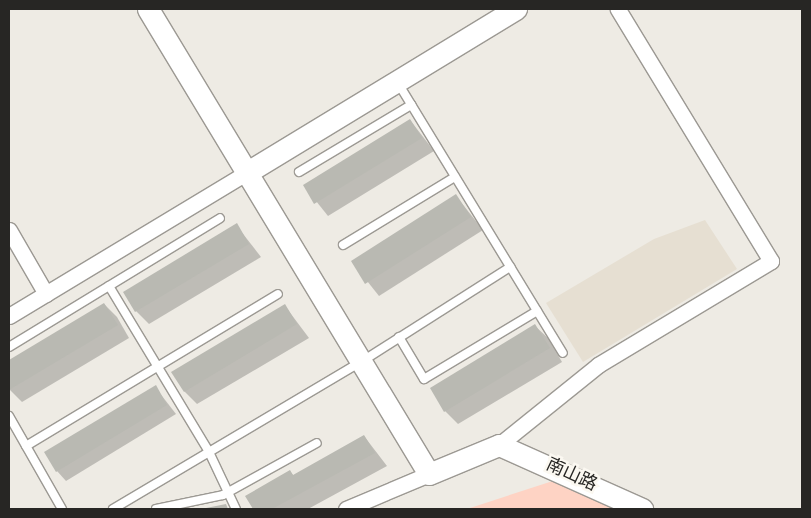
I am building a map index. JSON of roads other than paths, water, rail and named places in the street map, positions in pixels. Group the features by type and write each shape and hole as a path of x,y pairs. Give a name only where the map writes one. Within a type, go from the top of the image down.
{"street":[{"path":"148,9 429,474"},
{"path":"9,316 516,9"},
{"path":"346,509 429,474 506,447 598,365 771,262 618,9"},
{"path":"9,230 46,294"},
{"name":"南山路","path":"506,447 642,509"}],"lane":[{"path":"397,81 562,353"},
{"path":"299,172 411,105"},
{"path":"343,245 455,177"},
{"path":"9,347 220,218"},
{"path":"113,509 361,362 510,267"},
{"path":"110,286 209,452 230,491 236,509"},
{"path":"26,446 278,294"},
{"path":"400,337 424,379 537,311"},
{"path":"9,416 62,509"},
{"path":"156,509 230,491 317,443"}]}
